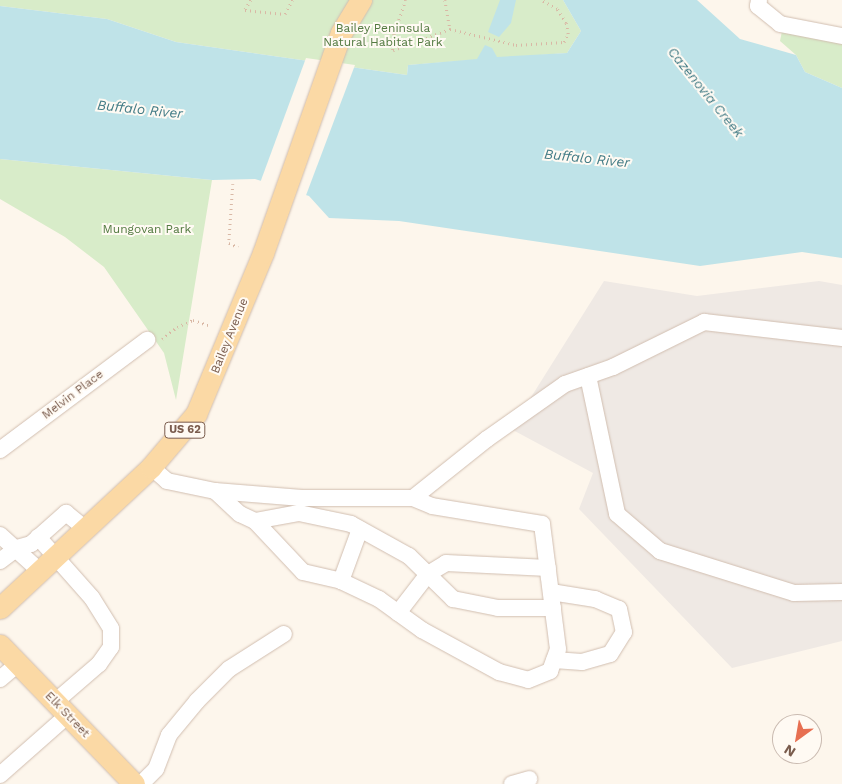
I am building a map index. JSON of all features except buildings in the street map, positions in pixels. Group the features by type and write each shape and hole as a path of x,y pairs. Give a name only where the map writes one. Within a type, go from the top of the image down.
{"main road":[{"name":"Bailey Avenue","path":"0,608 58,556 176,442 207,394 284,194 341,33 360,0"},
{"name":"Elk Street","path":"0,645 134,784"}],"street":[{"path":"758,0 758,6 780,24 842,36"},
{"path":"413,498 486,440 565,384 588,376 704,322 842,338"},
{"name":"Melvin Place","path":"0,450 147,340"},
{"path":"588,376 617,514 660,551 794,593 842,592"},
{"path":"152,466 167,481 215,491 302,498 413,498 432,506 542,524 558,649 550,671 528,680 499,672 422,630 379,599 341,581 303,572 255,521 240,514 215,491"},
{"path":"0,561 17,548 31,544 66,513 86,529"},
{"path":"255,521 299,513 351,524 409,556 453,599 498,608 552,600 595,599 619,609 624,632 610,654 582,662 554,660"},
{"path":"341,581 360,529"},
{"path":"0,535 17,548 41,572"},
{"path":"0,775 61,708 111,647 111,629 92,598 58,556 38,537"},
{"path":"398,613 428,574 446,562 548,568"},
{"path":"141,784 156,769 169,735 197,701 228,669 284,634"},
{"path":"0,679 18,664"},
{"path":"512,784 529,779"}],"path":[{"path":"251,0 245,10 285,14 292,0"},
{"path":"406,0 394,34 393,50 450,29 516,45 564,42 568,34 566,24 557,9 541,0"},
{"path":"445,0 450,29"},
{"path":"233,184 229,243 238,247"},
{"path":"147,340 157,343 177,327 193,320 211,326"}],"shaded area":[{"path":"604,281 697,296 819,281 842,285 842,641 732,668 579,509 593,473 511,429"}],"green space":[{"name":"Bailey Peninsula Natural Habitat Park","path":"0,0 563,0 581,31 567,53 408,65 407,75 176,42 107,19 0,6"},
{"path":"782,31 842,44 842,88 805,72 796,55 780,41"},
{"name":"Mungovan Park","path":"0,159 212,180 176,400 164,353 104,267 65,237 0,199"}],"water":[{"path":"500,0 516,0 511,23 499,37 488,32"},
{"path":"563,0 697,0 740,39 796,55 805,72 842,88 842,258 802,252 700,266 399,221 329,218 309,196 255,179 212,180 0,159 0,6 107,19 176,42 407,75 408,65 477,59 485,45 492,48 497,57 567,53 581,31"}],"pier":[{"path":"306,58 355,65 305,198 260,183"}],"water label":[{"name":"Cazenovia Creek","path":"706,92"},
{"name":"Buffalo River","path":"140,109"},
{"name":"Buffalo River","path":"587,158"}]}
